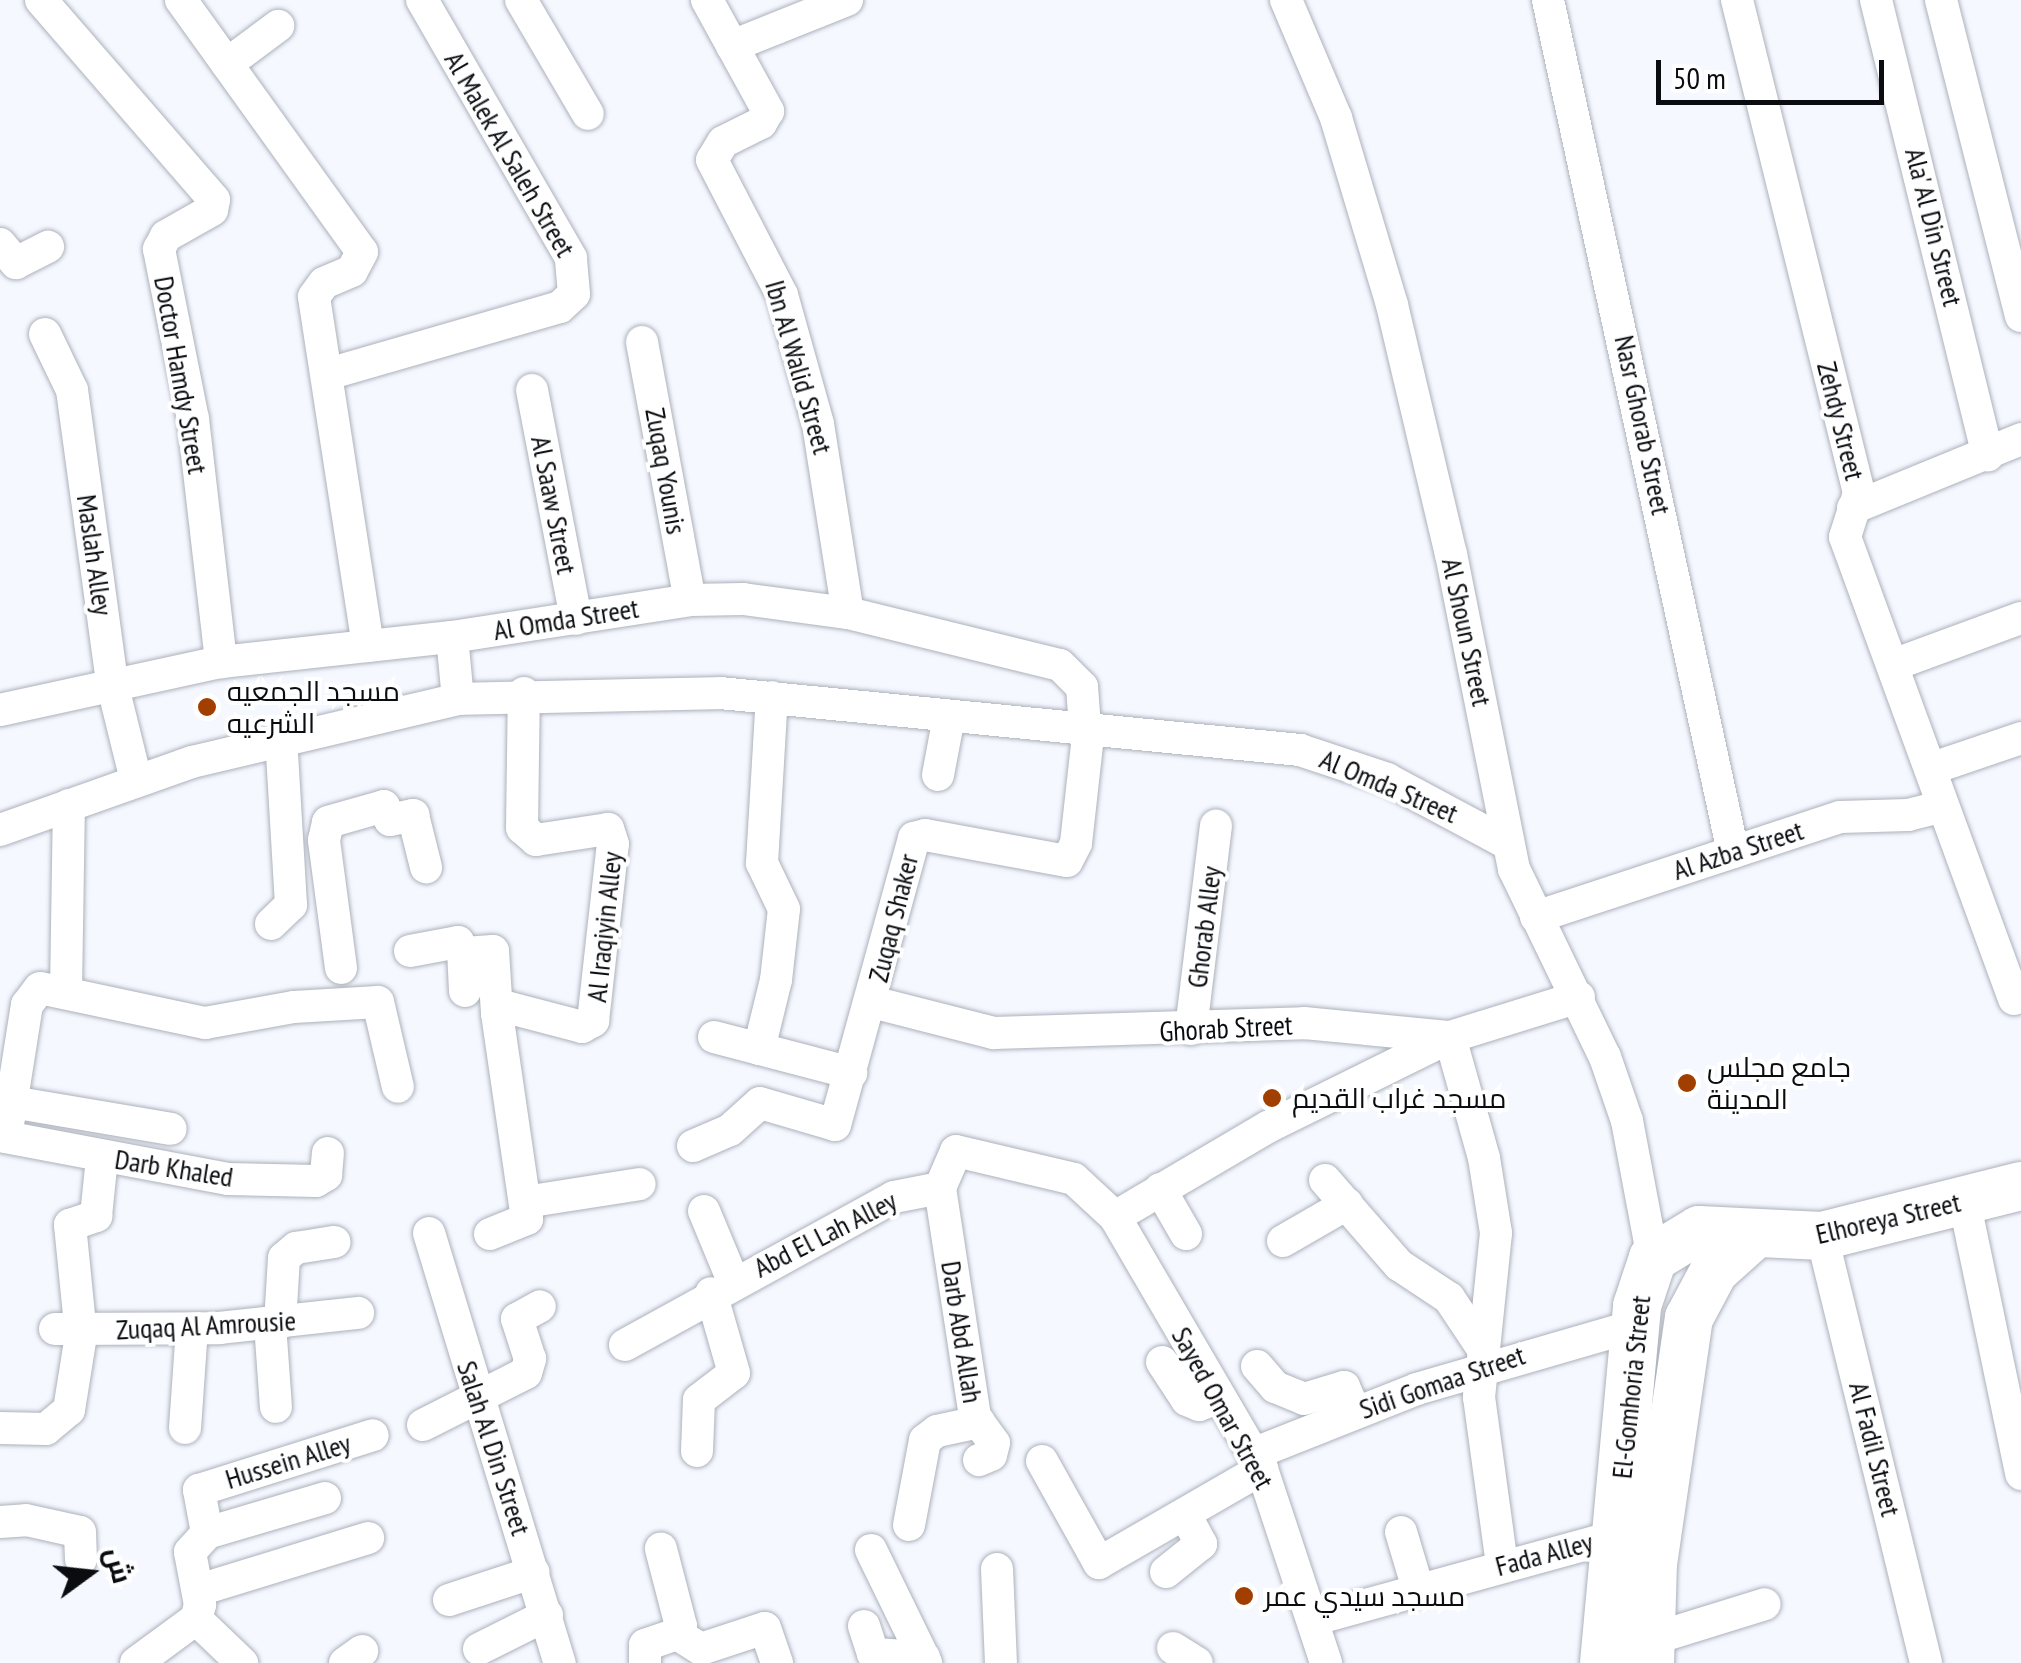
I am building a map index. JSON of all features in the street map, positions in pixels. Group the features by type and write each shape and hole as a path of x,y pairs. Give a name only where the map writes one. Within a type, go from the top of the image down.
{"street":[{"name":"Doctor Hamdy Street","path":"40,0 214,200 212,210 166,236 159,249 193,419 221,662"},
{"path":"181,0 362,252 352,272 324,283 314,297 368,646"},
{"name":"Al Malek Al Saleh Street","path":"328,374 560,307 574,294 571,258 422,0"},
{"path":"521,0 588,114"},
{"name":"Ibn Al Walid Street","path":"707,0 769,116 723,142 712,160 782,295 822,439 848,613"},
{"path":"732,46 848,0"},
{"name":"Al Shoun Street","path":"1286,0 1336,118 1383,273 1451,554 1508,844 1536,917 1578,996 1626,1121 1653,1258"},
{"name":"Nasr Ghorab Street","path":"1548,0 1733,852"},
{"name":"Zehdy Street","path":"1737,0 1859,492 1845,537 1933,768 1943,806 2014,999"},
{"name":"Ala' Al Din Street","path":"1876,0 1988,455"},
{"path":"1941,0 2021,316"},
{"path":"227,64 278,26"},
{"path":"0,244 16,263 48,247"},
{"name":"Maslah Alley","path":"46,334 72,390 112,683 136,780"},
{"name":"Zuqaq Younis","path":"642,342 690,600"},
{"name":"Al Saaw Street","path":"532,390 576,619"},
{"path":"1853,508 2021,439"},
{"name":"Al Omda Street","path":"0,710 221,662 452,637 690,600 778,602 848,613 1060,665 1082,686 1087,727"},
{"path":"1893,665 2021,618"},
{"path":"452,637 458,699"},
{"name":"Al Omda Street","path":"0,830 136,780 281,738 458,699 524,693 772,697 949,717 1087,727 1332,759 1429,798 1508,844"},
{"name":"Al Iraqiyin Alley","path":"497,1014 506,1006 582,1027 593,1021 613,844 608,829 536,840 522,828 524,693"},
{"path":"759,1049 776,980 784,909 762,862 772,697"},
{"path":"938,776 949,717"},
{"name":"Zuqaq Shaker","path":"692,1146 730,1130 760,1103 832,1128 872,1002 914,838 924,834 1067,861 1076,843 1087,727"},
{"path":"271,924 291,905 281,738"},
{"path":"1933,768 2021,738"},
{"path":"66,991 69,805"},
{"path":"341,968 324,840 336,817 385,806 390,820 415,816 426,867"},
{"name":"Al Azba Street","path":"1536,917 1840,817 1908,815 1943,806"},
{"name":"Ghorab Alley","path":"1191,1029 1216,826"},
{"path":"288,844 324,840"},
{"path":"410,950 458,942 463,950 465,991"},
{"path":"463,950 494,954 497,1014 525,1202 525,1223 490,1234"},
{"path":"3,1136 6,1101 32,994 40,988 205,1023 294,1007 378,1002 398,1088"},
{"name":"Ghorab Street","path":"872,1002 994,1033 1312,1023 1450,1037 1578,996"},
{"path":"714,1037 850,1074"},
{"path":"1115,1217 1390,1062 1450,1037 1484,1158 1496,1233 1480,1357 1502,1566"},
{"path":"6,1101 172,1129"},
{"name":"Darb Khaled","path":"3,1136 102,1158 228,1178 316,1181 326,1175 328,1153"},
{"name":"Sayed Omar Street","path":"940,1188 956,1150 1074,1179 1115,1217 1163,1361 1191,1402 1220,1397 1257,1462 1316,1619 1326,1663"},
{"path":"0,1428 46,1430 64,1420 70,1225 96,1216 102,1158"},
{"path":"525,1202 640,1184"},
{"name":"Elhoreya Street","path":"1754,1235 1822,1236 2021,1186"},
{"name":"Abd El Lah Alley","path":"625,1345 722,1287 894,1197 940,1188"},
{"name":"Darb Abd Allah","path":"940,1188 979,1422 994,1449 979,1460"},
{"path":"1160,1189 1186,1234"},
{"path":"1283,1240 1336,1192 1399,1265 1449,1298 1480,1357"},
{"path":"1964,1200 2021,1474"},
{"path":"696,1451 699,1400 734,1373 722,1287 704,1211"},
{"name":"El-Gomhoria Street","path":"1650,1651 1637,1531 1636,1325 1640,1288 1653,1258 1699,1230 1754,1235"},
{"name":"Salah Al Din Street","path":"429,1233 560,1663"},
{"name":"El-Gomhoria Street","path":"1604,1663 1690,1318 1714,1270 1754,1235"},
{"name":"Al Fadil Street","path":"1822,1236 1926,1663"},
{"path":"276,1407 275,1323 284,1258 296,1248 334,1242"},
{"path":"422,1426 478,1403 526,1374 530,1359 517,1319 540,1306"},
{"name":"Zuqaq Al Amrousie","path":"68,1329 192,1330 358,1313"},
{"name":"Sidi Gomaa Street","path":"1042,1461 1099,1563 1186,1514 1257,1462 1355,1412 1480,1357 1636,1325"},
{"path":"184,1428 192,1330"},
{"path":"1257,1366 1275,1387 1304,1399 1344,1387 1355,1412"},
{"path":"909,1525 925,1440 937,1431 979,1422"},
{"name":"Hussein Alley","path":"207,1534 197,1498 202,1488 373,1435"},
{"path":"242,1663 197,1604 190,1552 207,1534 325,1498"},
{"path":"1166,1572 1201,1544 1186,1514"},
{"path":"0,1522 45,1522 80,1532 80,1560"},
{"name":"Fada Alley","path":"1316,1619 1637,1531"},
{"path":"1401,1532 1418,1590"},
{"path":"136,1663 197,1604 368,1538"},
{"path":"661,1549 677,1634 701,1649 765,1628 777,1663"},
{"path":"871,1550 925,1660"},
{"path":"998,1569 1001,1663"},
{"path":"449,1600 534,1572"},
{"path":"1650,1651 1765,1604"},
{"path":"479,1650 547,1615"},
{"path":"864,1626 873,1654 925,1660"},
{"path":"645,1663 648,1642 677,1634"}],"place":[{"name":"مسجد الجمعيه الشرعيه","path":"207,707"},
{"name":"جامع مجلس المدينة","path":"1687,1083"},
{"name":"مسجد غراب القديم","path":"1272,1098"},
{"name":"مسجد سيدي عمر","path":"1244,1596"}]}
